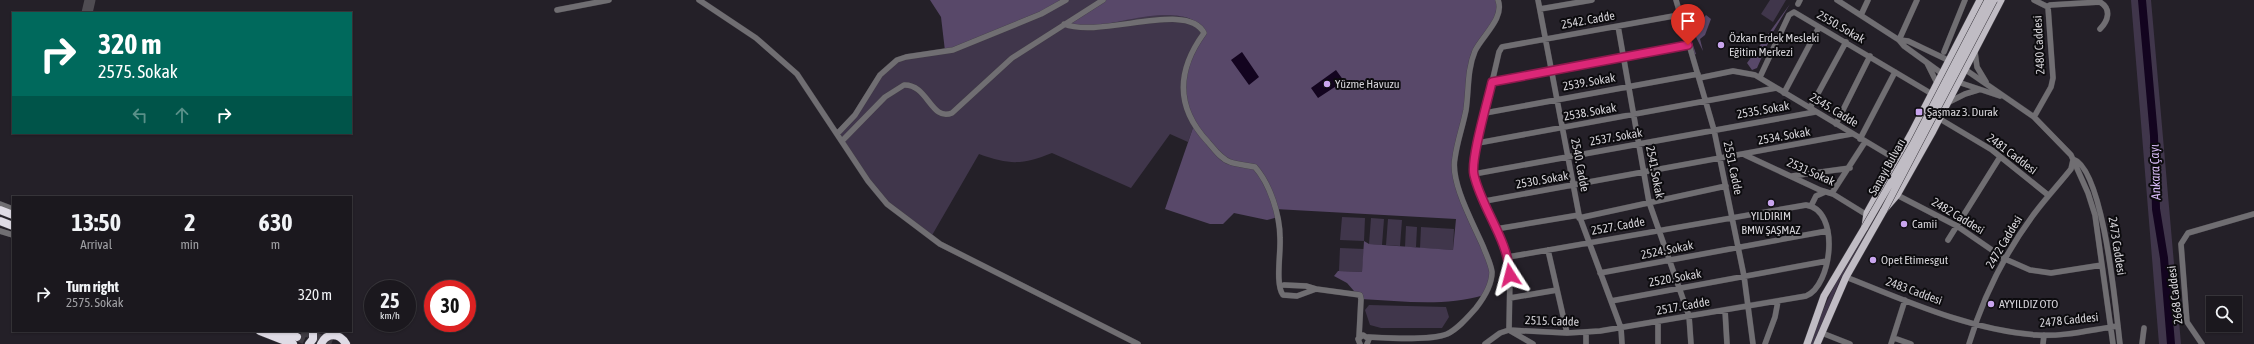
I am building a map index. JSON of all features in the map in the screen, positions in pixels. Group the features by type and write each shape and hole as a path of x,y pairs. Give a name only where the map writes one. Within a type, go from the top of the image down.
{"highway":[{"path":"0,210 12,216"},
{"path":"0,221 12,226"},
{"path":"264,332 295,341"},
{"path":"282,332 295,341"},
{"path":"309,344 313,339 312,332"},
{"path":"324,332 338,336 345,342 355,344"},
{"path":"321,344 326,338 332,335"}],"main road":[{"path":"1864,227 1867,215 1932,94 1980,0"},
{"name":"Sanayi Bulvarı","path":"1807,344 1830,284 1913,144 1988,0"},
{"name":"Sanayi Bulvarı","path":"1817,344 1846,277 1884,210 1994,0"},
{"path":"1884,210 1897,195 1949,103 2001,0"},
{"path":"1957,44 1964,54 1975,51"},
{"path":"1932,94 1938,92 1942,93 1948,98 1949,103"},
{"path":"1802,344 1813,327"}],"street":[{"path":"557,10 609,0"},
{"path":"699,0 756,38 791,68 842,141 868,182 887,204 940,244 1138,344"},
{"path":"836,134 855,115 880,75 897,60 960,48 1041,14 1066,0"},
{"path":"842,141 885,97 904,85 918,89 942,115 952,112 1012,58 1103,0"},
{"path":"1284,285 1306,286 1316,289 1360,295 1359,322 1363,340 1446,335 1459,326 1471,314 1480,302 1489,284 1492,273 1460,191 1454,170 1454,160 1466,111 1471,63 1478,45 1498,13 1498,0"},
{"name":"2540. Cadde","path":"1538,0 1579,216 1621,328 1622,344"},
{"path":"1540,9 1592,0"},
{"name":"2551. Cadde","path":"1676,0 1679,15 1707,102 1714,130 1744,276 1753,344"},
{"name":"2473 Caddesi","path":"1837,0 1899,40 1904,46 1959,83 2002,97"},
{"path":"1861,15 1868,0"},
{"path":"1899,40 1917,0"},
{"path":"1944,52 1965,0"},
{"name":"2480 Caddesi","path":"2034,0 2048,7 2052,78 2050,88 2034,117"},
{"path":"2048,7 2050,5 2100,2 2106,6 2108,11 2106,20 2100,30"},
{"name":"2550. Sokak","path":"1760,77 1791,14 1796,13 1932,94"},
{"name":"2542. Cadde","path":"1492,82 1498,55 1502,47 1679,15"},
{"path":"1192,16 1202,26 1204,33 1190,55 1184,76 1183,93 1194,125 1222,158 1230,162 1255,166 1260,174 1278,217 1280,237 1279,285 1283,296 1297,296 1316,289"},
{"path":"1064,24 1071,27 1094,26 1127,17"},
{"name":"2541. Sokak","path":"1618,26 1650,202 1678,288 1689,316 1691,344"},
{"path":"1784,93 1819,27"},
{"name":"2473 Caddesi","path":"1899,40 1908,41 1949,60 1988,85 2002,97 2034,117 2055,136 2073,159 2093,209 2113,344"},
{"path":"1810,108 1846,42"},
{"path":"1937,55 1957,44"},
{"path":"1533,344 1509,330 1510,298 1508,257 1474,174 1478,142 1492,82 1688,45"},
{"path":"1975,51 1977,67 1988,85"},
{"path":"1836,124 1870,56"},
{"path":"1926,61 1937,84"},
{"path":"1698,76 1733,71 1751,73 1760,77"},
{"path":"1827,261 1830,251 1824,217 1810,206 1819,194 1831,193 1850,168 1895,72"},
{"name":"2539. Sokak","path":"1485,113 1629,86 1698,76"},
{"name":"2545. Cadde","path":"1760,77 1851,134 1897,160"},
{"name":"2538. Sokak","path":"1478,142 1707,102 1776,88"},
{"path":"1949,103 1965,94 1978,90"},
{"name":"2535. Sokak","path":"1714,130 1815,112"},
{"name":"2481 Caddesi","path":"1940,119 1992,150 2048,195"},
{"name":"2537. Sokak","path":"1474,174 1714,130"},
{"name":"2534. Sokak","path":"1720,159 1851,134"},
{"name":"2531 Sokak","path":"1745,154 1831,193 1867,215"},
{"path":"1948,240 2000,157"},
{"name":"2530. Sokak","path":"1485,201 1720,159"},
{"name":"2473 Caddesi","path":"2073,159 2077,161 2086,172 2101,214 2120,344"},
{"name":"2472 Caddesi","path":"1969,344 1987,294 2005,259 2048,195 2071,169 2073,159"},
{"path":"1792,176 1850,168"},
{"path":"1496,229 1579,216 1726,186"},
{"name":"2482 Caddesi","path":"1897,195 1956,226 2005,259 2030,270 2046,273 2102,265"},
{"path":"0,204 12,209"},
{"name":"2527. Cadde","path":"1508,257 1659,230 1810,206"},
{"name":"2668 Caddesi","path":"2202,344 2187,322 2181,244 2182,239 2188,233 2254,214"},
{"path":"0,231 12,235"},
{"name":"2524. Sokak","path":"1600,273 1827,231"},
{"path":"1548,250 1567,333"},
{"name":"2520. Sokak","path":"1611,301 1827,261"},
{"name":"2517. Cadde","path":"1621,328 1778,301 1812,293 1818,284 1827,261"},
{"name":"2483 Caddesi","path":"1846,277 1905,300 1976,324"},
{"path":"1510,298 1557,290"},
{"path":"1892,344 1905,300"},
{"path":"1765,344 1775,317 1778,301"},
{"path":"1725,310 1727,344"},
{"path":"1658,322 1658,344"},
{"name":"2478 Caddesi","path":"1976,324 2019,333 2044,335 2060,335 2118,326"},
{"name":"2515. Cadde","path":"1485,344 1500,333 1509,330 1586,333 1621,328"},
{"path":"2142,344 2144,328"},
{"path":"1822,332 1850,344"},
{"path":"1586,333 1586,344"},
{"path":"2043,344 2044,335"},
{"path":"1894,338 1911,344"}],"shaded area":[{"path":"930,0 1066,0 1041,14 945,51 941,17"},
{"path":"1066,0 1096,0 1098,3 1094,26 1138,16 1155,14 1171,14 1185,17 1197,23 1204,33 1194,125 1188,142 1170,134 1131,188 1052,153 1032,160 1016,162 1008,162 979,154 931,237 887,204 837,134 855,115 880,75 897,60 953,50"},
{"path":"1096,0 1498,0 1498,13 1475,52 1454,170 1492,273 1484,295 1469,299 1438,302 1407,302 1361,299 1347,283 1334,276 1338,271 1362,272 1364,241 1369,244 1453,250 1456,219 1275,209 1278,217 1267,220 1234,213 1223,224 1210,224 1165,209 1194,125 1189,114 1184,76 1204,33 1197,23 1186,17 1172,15 1139,18 1091,27 1064,24 1098,2"},
{"path":"1770,0 1786,0 1773,22 1761,14"},
{"path":"2131,0 2151,0 2181,344 2159,344"},
{"path":"1689,4 1700,10 1689,24 1688,28 1686,27 1681,10"},
{"path":"1790,4 1773,32 1757,68 1752,70 1747,63"},
{"path":"1706,15 1711,19 1705,35 1700,39 1703,51 1696,37 1691,39 1696,54 1694,55 1688,37"},
{"path":"1242,52 1259,77 1249,85 1231,60"},
{"name":"Yüzme Havuzu","path":"1336,70 1344,81 1318,98 1311,88"},
{"path":"1908,163 1840,280 1814,344 1809,344 1818,321 1852,250 1879,204"},
{"path":"1342,217 1365,218 1364,241 1340,240"},
{"path":"1371,218 1384,219 1382,245 1369,244"},
{"path":"1388,219 1402,220 1400,246 1386,245"},
{"path":"1406,226 1417,227 1416,247 1405,247"},
{"path":"1421,227 1454,229 1453,250 1420,248"},
{"path":"1340,248 1364,249 1362,272 1339,271"},
{"path":"1369,305 1446,307 1449,317 1442,328 1381,328 1370,325 1365,310"}],"waterway":[{"name":"Ankara Çayı","path":"2142,0 2154,136 2156,209 2164,258 2171,344"}],"taxiway":[{"path":"87,12 90,0"}],"tunnel":[{"path":"305,332 335,344"},
{"path":"297,337 313,344"}],"place":[{"name":"Özkan Erdek Mesleki Eğitim Merkezi","path":"1721,45"},
{"name":"Yüzme Havuzu","path":"1327,84"},
{"name":"Şaşmaz 3. Durak","path":"1919,112"},
{"name":"YILDIRIM BMW ŞAŞMAZ","path":"1771,203"},
{"name":"Camii","path":"1904,224"},
{"name":"Opet Etimesgut","path":"1873,260"},
{"name":"AYYILDIZ OTO","path":"1991,304"}],"route":[{"path":"1510,275 1508,257 1474,174 1478,142 1492,82 1688,45"}]}
